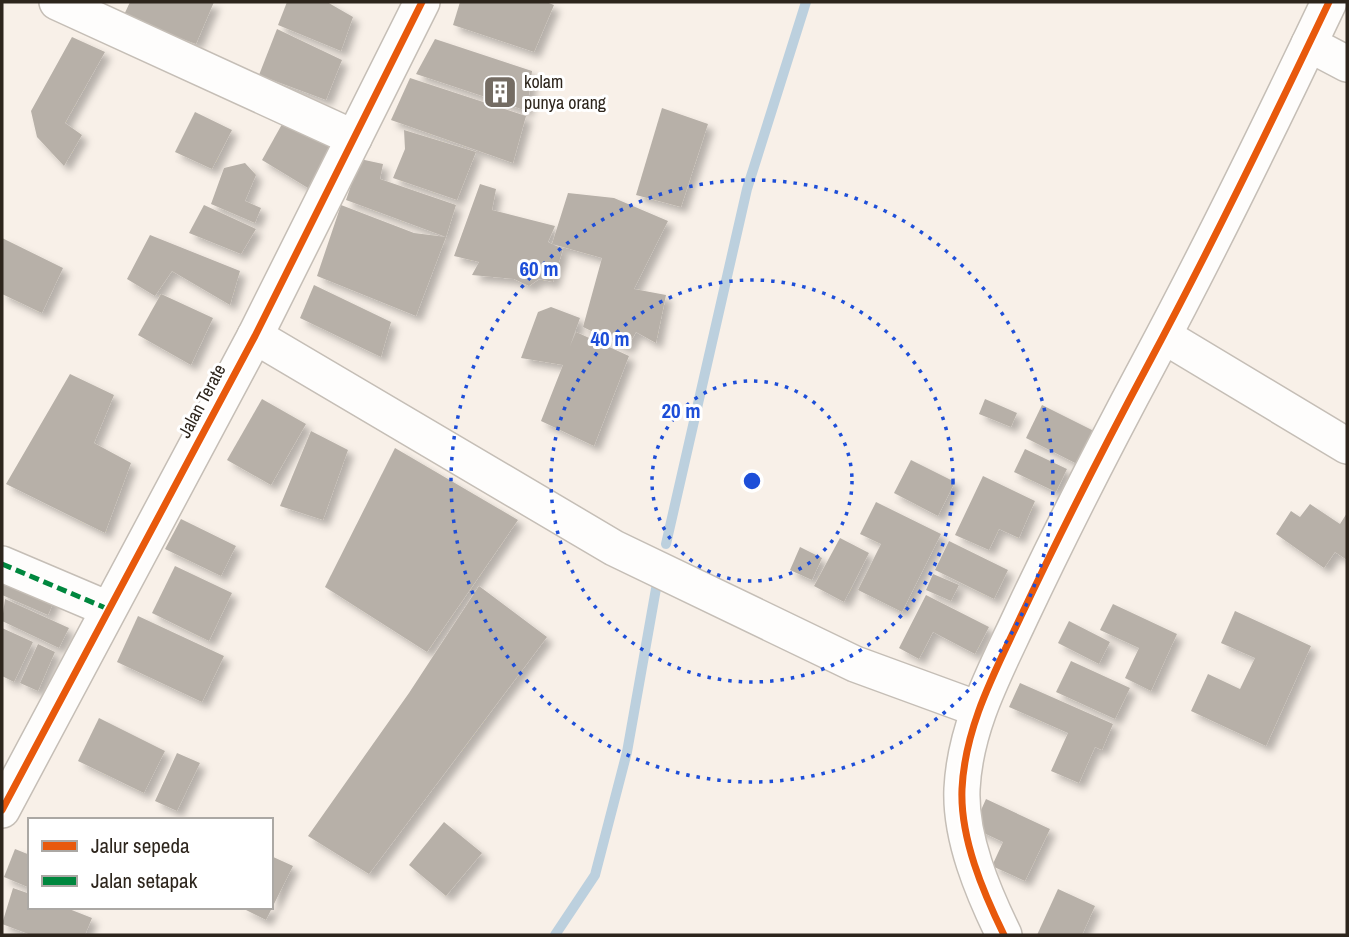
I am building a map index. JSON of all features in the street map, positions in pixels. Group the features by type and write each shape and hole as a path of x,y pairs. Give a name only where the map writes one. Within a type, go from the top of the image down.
{"street":[{"path":"57,2 354,138"},
{"name":"Jalan Terate","path":"2,810 254,336 422,2"},
{"path":"1003,935 989,904 970,845 962,791 966,754 978,709 1068,517 1164,335 1329,2"},
{"path":"1308,44 1347,64"},
{"path":"1164,335 1347,446"},
{"path":"254,336 614,548 855,664 978,709"},
{"path":"2,564 108,609"}],"building":[{"path":"130,2 214,2 196,44 123,17"},
{"path":"287,2 327,2 353,17 341,51 278,25"},
{"path":"460,2 546,2 554,5 534,52 453,25"},
{"path":"277,29 342,60 326,100 259,75"},
{"path":"72,37 105,52 65,123 82,135 64,166 37,137 31,111"},
{"name":"kolam punya orang","path":"435,39 532,71 527,111 416,74"},
{"path":"410,78 526,116 513,163 391,120"},
{"path":"662,108 708,124 681,207 636,195"},
{"path":"195,112 232,130 212,169 175,152"},
{"path":"286,117 334,140 308,188 262,160"},
{"path":"404,130 476,152 457,200 393,178 405,149"},
{"path":"360,159 383,164 380,179 456,205 446,237 346,200"},
{"path":"245,163 256,175 245,201 261,208 255,223 211,204 224,168"},
{"path":"480,184 496,189 492,210 555,226 548,242 563,249 553,282 539,279 529,286 514,279 472,275 479,262 454,256"},
{"path":"568,193 614,198 668,221 634,289 666,295 656,343 636,332 627,348 583,327 602,258 552,244"},
{"path":"204,205 256,229 241,254 189,233"},
{"path":"341,205 414,233 446,237 416,316 317,276"},
{"path":"150,235 240,271 230,305 172,271 155,296 127,279"},
{"path":"2,238 63,268 42,313 2,294"},
{"path":"314,285 391,322 381,357 300,318"},
{"path":"161,294 213,318 191,365 138,335"},
{"path":"551,307 580,318 570,346 576,332 629,356 594,446 541,421 563,365 521,358 538,312"},
{"path":"70,374 114,395 94,443 131,463 105,533 6,484"},
{"path":"262,399 306,424 271,485 227,460"},
{"path":"985,399 1017,413 1011,427 979,414"},
{"path":"1042,405 1096,432 1079,465 1026,438"},
{"path":"311,431 348,450 323,520 280,506"},
{"path":"395,448 518,520 427,652 325,587"},
{"path":"1025,449 1067,469 1056,492 1014,472"},
{"path":"911,460 955,482 938,516 894,493"},
{"path":"983,476 1035,501 1019,538 999,529 989,550 955,535"},
{"path":"876,502 941,534 902,612 858,590 881,544 860,534"},
{"path":"1310,504 1340,524 1347,513 1347,560 1335,552 1324,568 1276,534 1291,511 1300,517"},
{"path":"181,519 236,546 221,576 165,549"},
{"path":"840,538 869,553 844,602 814,586"},
{"path":"949,541 1008,570 994,599 935,570"},
{"path":"800,547 822,558 812,580 790,570"},
{"path":"175,566 232,593 209,641 152,613"},
{"path":"2,568 58,592 48,615 2,595"},
{"path":"933,574 959,585 951,601 926,590"},
{"path":"479,586 547,637 369,874 308,836 409,693"},
{"path":"926,595 989,627 975,654 933,632 919,659 899,648"},
{"path":"5,599 69,628 59,648 2,621"},
{"path":"1113,604 1177,634 1151,691 1125,678 1139,648 1100,630"},
{"path":"1235,611 1311,646 1266,746 1191,711 1208,674 1240,689 1255,658 1221,643"},
{"path":"138,616 224,656 202,702 117,662"},
{"path":"1069,621 1110,642 1099,664 1058,643"},
{"path":"2,628 33,642 14,682 2,676"},
{"path":"38,644 55,652 38,691 20,683"},
{"path":"1071,661 1130,688 1115,719 1056,692"},
{"path":"1020,683 1113,724 1102,750 1095,747 1079,783 1051,771 1068,733 1009,707"},
{"path":"99,718 165,751 144,793 78,761"},
{"path":"177,753 200,763 177,811 155,801"},
{"path":"986,799 1050,829 1025,881 992,866 1003,842 973,828"},
{"path":"444,822 482,853 446,896 409,865"},
{"path":"15,849 28,854 28,887 4,877"},
{"path":"273,857 293,866 273,906"},
{"path":"13,888 28,893 28,909 69,909 92,918 85,935 31,935 2,924"},
{"path":"1058,889 1095,906 1082,935 1037,935"},
{"path":"244,909 272,909 266,920"}],"waterway":[{"path":"666,544 747,189 806,2"},
{"path":"555,935 595,875 627,752 657,583"}],"marked path":[{"path":"2,564 108,609"}],"cycle path":[{"path":"2,810 255,336 422,2"},
{"path":"1004,935 974,864 962,808 964,766 975,721 1052,551 1219,227 1329,2"}],"place":[{"name":"kolam punya orang","path":"500,92"}]}
